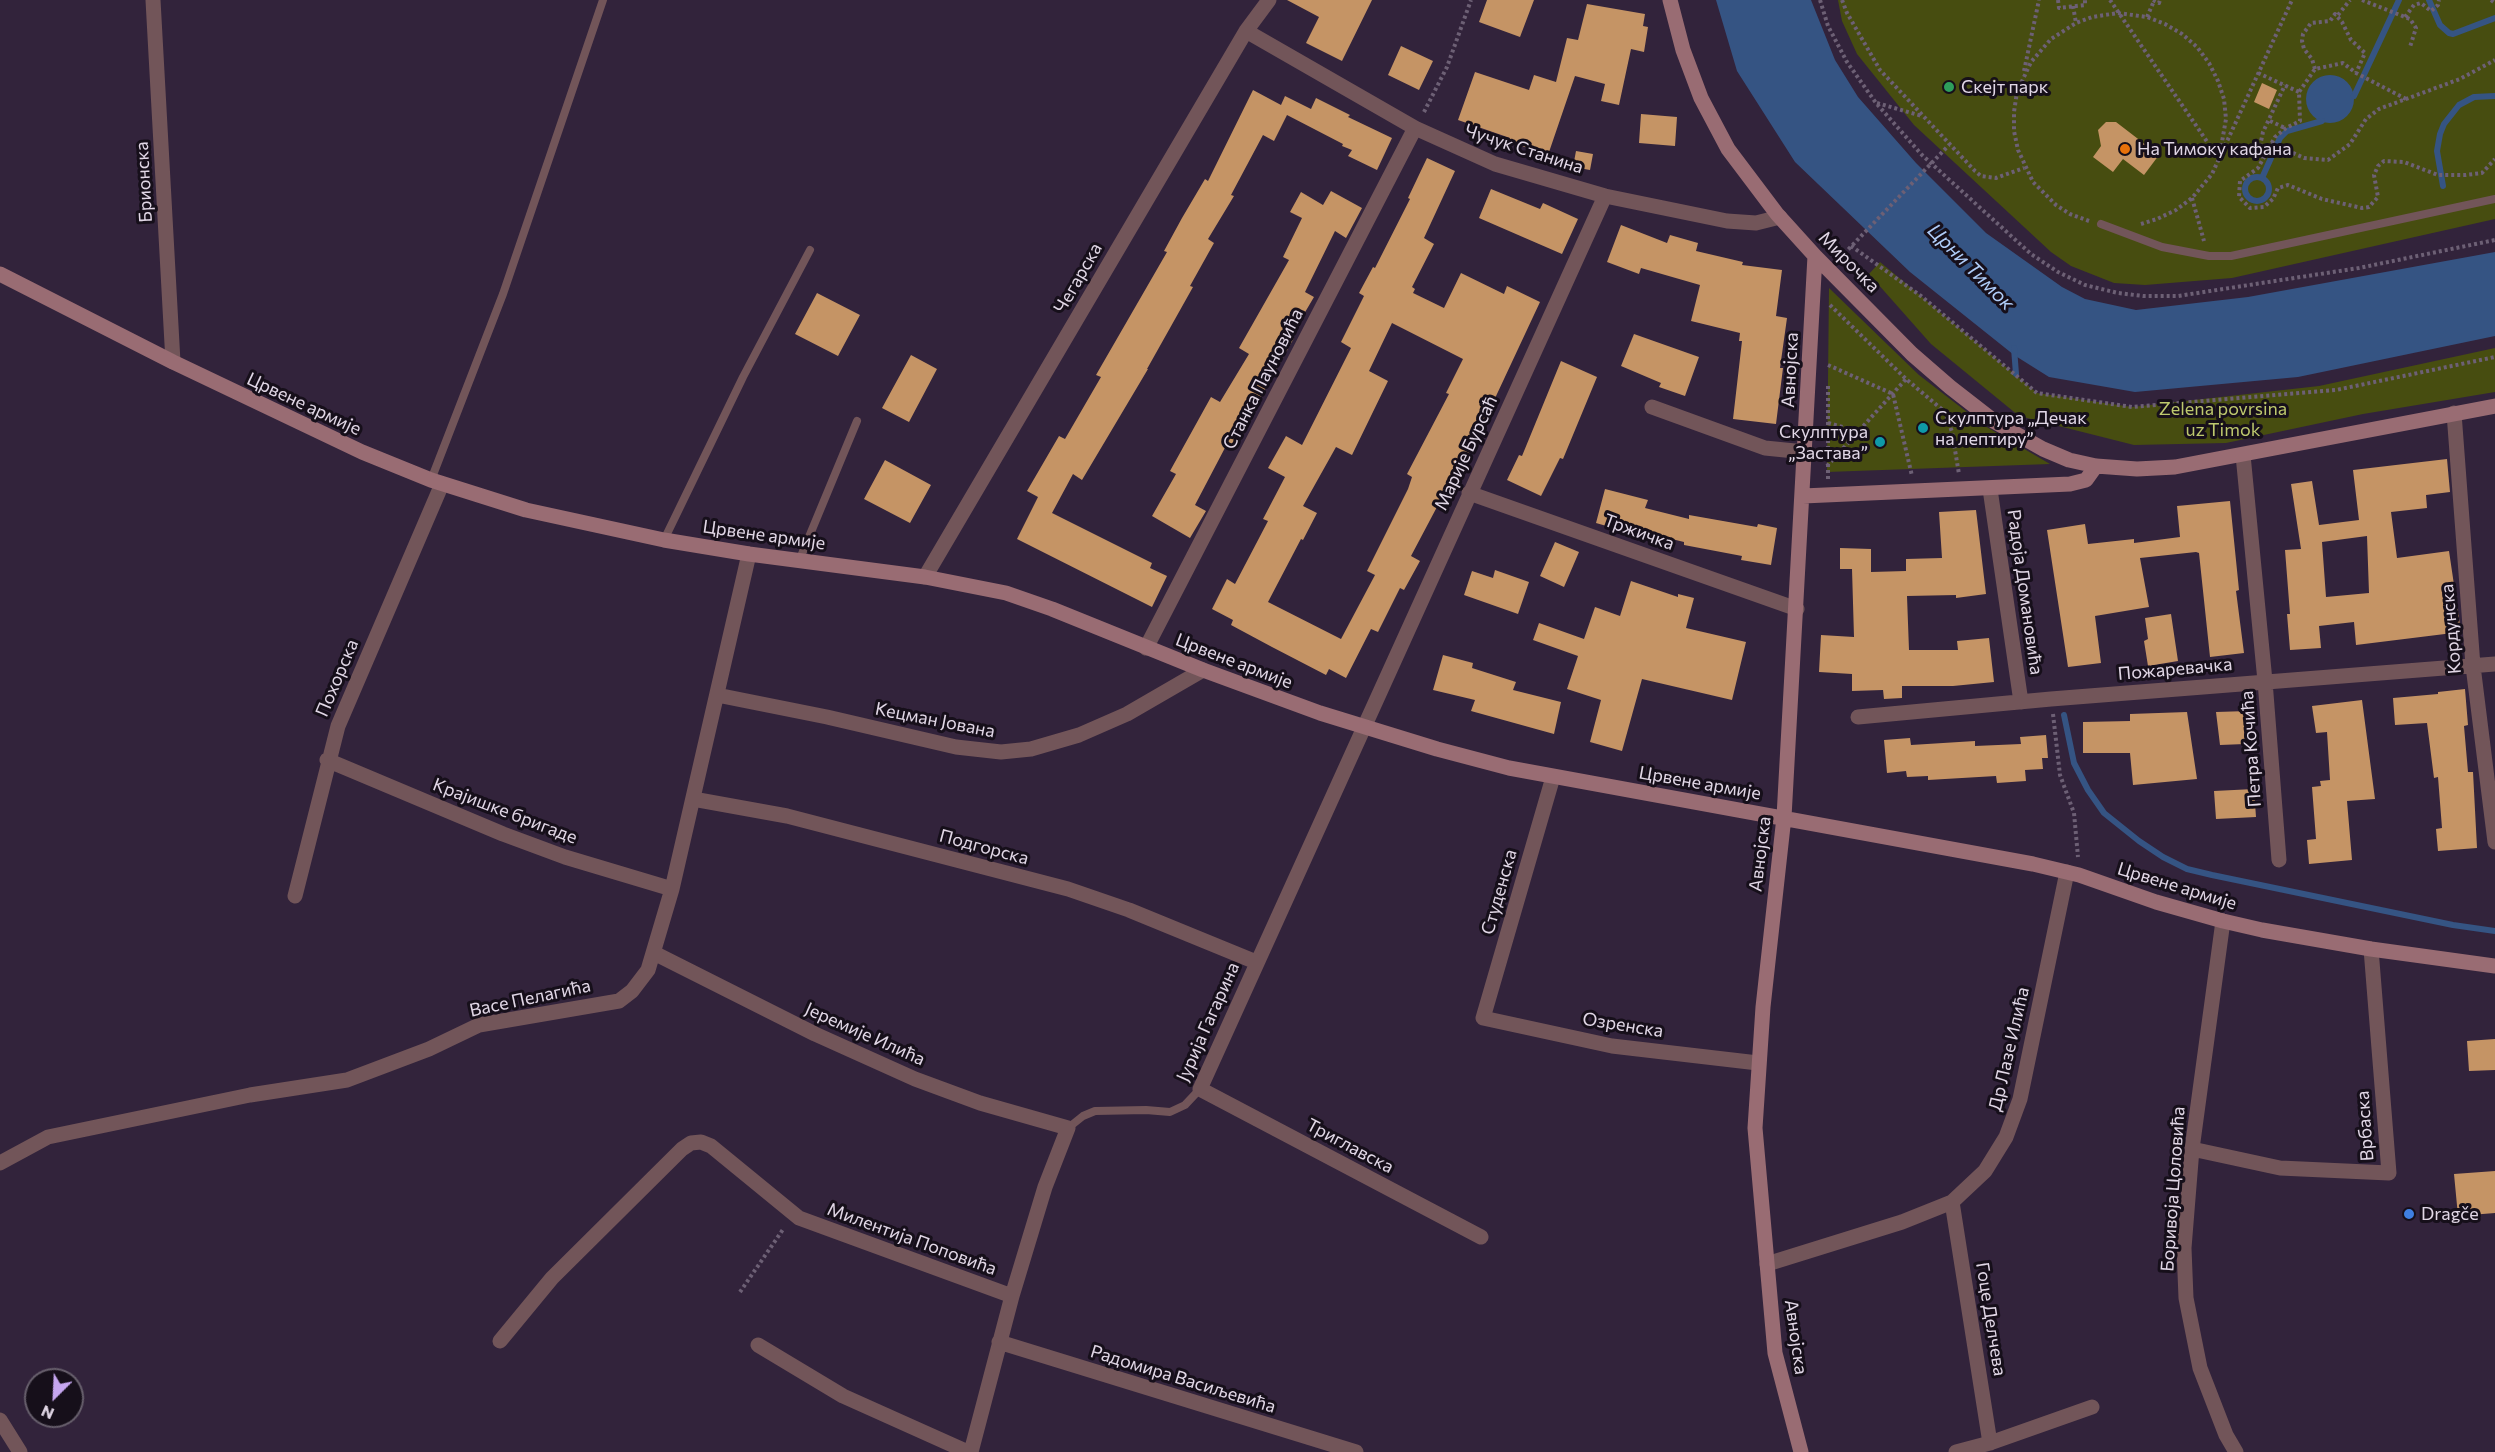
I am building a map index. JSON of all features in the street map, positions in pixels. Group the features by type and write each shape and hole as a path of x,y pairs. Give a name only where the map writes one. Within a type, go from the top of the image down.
{"main road":[{"name":"Мирочка","path":"1670,0 1683,50 1701,98 1728,149 1780,217 1815,256 1912,354 1995,422 2043,449 2069,460 2096,466 2137,469 2175,467 2495,406"},
{"name":"Авнојска","path":"1801,1452 1775,1353 1755,1128 1758,1063 1770,930 1784,817 1815,256"},
{"name":"Црвене армије","path":"0,274 173,363 342,443 436,482 560,519 749,554 925,577 1025,599 1203,670 1364,727 1475,760 1553,777 1998,856 2073,873 2156,902 2223,921 2371,949 2495,966"},
{"path":"1803,496 1990,489 2079,483 2090,477 2096,466"}],"street":[{"name":"Брионска","path":"153,0 173,363"},
{"name":"Чегарска","path":"925,577 1246,31 1269,0"},
{"name":"Чучук Станина","path":"1246,31 1415,128 1495,164 1605,196 1727,221 1756,223 1780,217"},
{"name":"Станка Пауновића","path":"1146,648 1415,128"},
{"name":"Марије Бурсаћ","path":"1364,727 1605,196"},
{"path":"1652,407 1765,448 1805,452"},
{"name":"Кордунска","path":"2454,413 2473,666 2495,842"},
{"name":"Петра Кочића","path":"2242,455 2265,681 2279,860"},
{"name":"Похорска","path":"295,896 327,760 349,698 436,482"},
{"name":"Радоја Домановића","path":"1990,489 2021,702"},
{"name":"Тржичка","path":"1469,493 1797,609"},
{"name":"Васе Пелагића","path":"0,1162 48,1137 250,1095 347,1080 429,1049 479,1025 619,1000 642,981 654,953 672,889 749,554"},
{"name":"Пожаревачка","path":"1858,717 2265,681 2495,664"},
{"name":"Кецман Јована","path":"717,696 827,717 956,747 1001,752 1031,749 1079,735 1127,714 1203,670"},
{"name":"Јурија Гагарина","path":"1200,1089 1364,727"},
{"name":"Крајишке бригаде","path":"327,760 513,838 565,857 672,889"},
{"name":"Студенска","path":"1483,1018 1553,777"},
{"name":"Подгорска","path":"693,799 787,816 1068,889 1129,910 1256,962"},
{"name":"Др Лазе Илића","path":"1767,1264 1902,1222 1952,1202 1985,1171 2006,1137 2020,1099 2073,873"},
{"name":"Боривоја Цоловића","path":"2223,921 2192,1149 2184,1248 2186,1298 2200,1368 2226,1435 2236,1452"},
{"name":"Врбаска","path":"2192,1149 2280,1168 2389,1173 2371,949"},
{"name":"Јеремије Илића","path":"654,953 815,1034 915,1079 980,1103 1068,1128"},
{"name":"Озренска","path":"1483,1018 1612,1046 1758,1063"},
{"name":"Триглавска","path":"1200,1089 1481,1237"},
{"path":"758,1345 843,1396 969,1452 1011,1296 1045,1187 1068,1128"},
{"name":"Милентија Поповића","path":"500,1341 552,1278 682,1149 692,1143 701,1142 711,1146 799,1218 1011,1296"},
{"name":"Гоце Делчева","path":"1952,1202 1990,1443"},
{"name":"Радомира Васиљевића","path":"999,1342 1356,1452"},
{"path":"1956,1452 1990,1443 2092,1407"},
{"path":"0,1420 20,1452"}],"lane":[{"path":"436,482 603,0"},
{"path":"2101,224 2162,247 2209,256 2231,256 2495,199"},
{"path":"664,540 743,377 810,250"},
{"path":"799,561 857,421"},
{"name":"Јурија Гагарина","path":"1068,1128 1083,1116 1095,1112 1146,1110 1170,1112 1185,1105 1200,1089"}],"path":[{"path":"1415,128 1447,67 1471,0"},
{"path":"1820,0 1828,26 1847,63 1876,103 1922,116"},
{"path":"1842,0 1847,13 1880,70 1981,176 2005,176 2024,168"},
{"path":"2024,75 2038,0"},
{"path":"2058,0 2059,8 2085,4 2085,0"},
{"path":"2110,0 2219,159"},
{"path":"2147,17 2153,0 2159,3 2160,0"},
{"path":"2138,225 2176,210 2192,198 2212,174 2292,0"},
{"path":"2315,69 2312,59 2304,49 2303,34 2311,23 2330,21 2350,0"},
{"path":"2362,0 2410,19 2416,28 2410,47"},
{"path":"2405,17 2418,3 2431,11 2436,8 2439,0"},
{"path":"2491,0 2495,3"},
{"path":"2073,6 2076,23"},
{"path":"2101,224 2070,214 2056,205 2033,182 2024,168 2018,150 2014,121 2017,92 2035,56 2050,39 2076,23 2092,17 2118,13 2147,17 2165,24 2197,47 2209,63 2224,99 2226,119 2219,159"},
{"path":"2338,15 2350,40 2365,53 2358,74"},
{"path":"2272,144 2312,160 2328,160 2350,144 2372,113 2460,79 2495,61"},
{"path":"2406,99 2358,74 2343,63 2315,69 2299,92 2301,121 2286,128 2272,144 2258,168 2240,181 2239,197 2250,208 2268,205 2278,188 2288,185 2335,203 2351,207 2369,207 2378,197 2374,175 2378,166 2384,161 2404,162 2438,175 2444,175 2482,173 2495,159"},
{"path":"2258,73 2299,92"},
{"path":"2263,159 2261,138 2285,85"},
{"path":"2270,121 2286,128"},
{"path":"1950,145 1851,246 1921,296 2037,393 2132,407 2336,390 2495,357"},
{"path":"2192,198 2209,256"},
{"path":"1812,300 1829,303 1906,379 1945,412 1953,440 1960,490"},
{"path":"1829,303 1829,314"},
{"path":"1828,354 1828,495"},
{"path":"1828,365 1893,394"},
{"path":"1827,466 1906,379"},
{"path":"1893,394 1915,492"},
{"path":"1828,423 1858,431"},
{"path":"1953,440 1978,440"},
{"path":"2051,699 2060,775 2074,813 2077,832 2073,873"},
{"path":"740,1292 785,1227 799,1218"}],"green space":[{"path":"1838,0 2495,0 2495,219 2232,278 2145,285 2114,283 2071,266 2051,252 1914,125 1857,54 1842,21"},
{"name":"Zelena povrsina uz Timok","path":"1880,262 2037,393 2132,407 2319,386 2495,348 2495,392 2363,414 2226,443 2134,445 2019,416 1931,344 1869,274"},
{"path":"1829,288 1919,375 1985,426 2050,464 1827,472"}],"water":[{"name":"Црни Тимок","path":"1716,0 1811,0 1835,60 1858,97 1916,163 1986,233 2062,287 2085,299 2136,310 2248,297 2495,252 2495,336 2298,377 2135,392 2049,377 2014,355 1910,272 1795,162 1737,71"},
{"path":"2330,75 2347,82 2354,99 2347,116 2330,123 2313,116 2306,99 2313,82"}],"building":[{"path":"1287,0 1372,0 1342,61 1306,43 1319,17"},
{"path":"1487,0 1534,0 1520,37 1479,22"},
{"path":"1587,4 1645,14 1643,26 1648,27 1644,52 1631,49 1619,105 1601,101 1605,84 1575,76 1548,155 1508,141 1510,138 1458,120 1475,72 1529,90 1534,75 1556,82 1567,38 1578,40"},
{"path":"1401,46 1433,61 1419,90 1388,75"},
{"path":"2262,83 2277,90 2269,109 2254,102"},
{"path":"1253,90 1281,105 1285,96 1311,109 1316,98 1350,115 1348,117 1392,138 1377,170 1348,156 1352,150 1342,146 1343,144 1287,115 1274,141 1263,135 1231,195 1234,196 1208,239 1214,243 1190,286 1193,287 1148,369 1082,480 1073,474 1052,513 1152,563 1150,568 1167,576 1152,607 1017,539 1038,497 1027,491 1059,436 1065,439 1101,377 1096,375 1167,252 1164,251 1182,218 1205,179 1208,181"},
{"path":"1641,114 1677,117 1675,146 1639,143"},
{"name":"На Тимоку кафана","path":"2106,122 2116,122 2159,155 2144,175 2123,159 2113,172 2093,157 2101,146 2098,130"},
{"path":"1576,151 1593,154 1590,170 1573,167"},
{"path":"1427,158 1455,171 1424,238 1434,244 1412,287 1415,289 1413,293 1444,308 1461,273 1504,294 1507,286 1540,302 1468,456 1465,454 1411,556 1420,561 1404,590 1400,588 1378,632 1371,629 1346,678 1329,669 1326,675 1231,625 1233,620 1212,609 1227,579 1235,584 1268,521 1263,519 1285,477 1268,468 1286,436 1302,445 1351,348 1341,342 1364,296 1359,293 1373,267 1375,268 1410,199 1408,198","holes":["1392,323 1463,359 1446,393 1449,394 1407,474 1412,477 1408,489 1367,571 1375,575 1341,639 1268,602 1317,513 1303,506 1336,447 1352,455 1388,381 1369,371"]},
{"path":"1491,189 1540,209 1543,203 1578,219 1562,254 1479,218"},
{"path":"1331,191 1362,208 1346,238 1335,231 1305,292 1314,297 1291,336 1294,338 1249,418 1251,419 1235,449 1227,444 1195,505 1206,511 1190,538 1152,516 1176,474 1170,471 1211,397 1220,402 1249,354 1239,348 1289,260 1283,257 1302,218 1290,212 1301,192 1323,205"},
{"path":"1621,225 1667,243 1670,235 1698,243 1696,251 1743,262 1742,265 1782,270 1776,316 1787,318 1780,368 1783,368 1776,424 1733,419 1742,341 1739,341 1740,333 1691,321 1700,285 1641,268 1639,274 1607,262"},
{"path":"817,293 860,315 838,356 795,334"},
{"path":"1634,334 1699,357 1685,396 1659,387 1661,383 1621,366"},
{"path":"911,355 937,369 909,422 882,408"},
{"path":"1561,361 1597,377 1563,459 1560,458 1541,496 1507,480 1519,455 1522,456"},
{"path":"2447,459 2450,492 2426,495 2427,508 2391,512 2397,558 2449,551 2461,632 2356,645 2354,622 2319,626 2321,648 2290,650 2285,550 2301,549 2291,484 2312,481 2319,525 2359,520 2353,470","holes":["2367,536 2369,593 2326,597 2322,542"]},
{"path":"885,460 931,485 910,523 864,499"},
{"path":"1605,489 1648,500 1645,508 1689,519 1689,515 1757,527 1758,524 1777,528 1771,565 1741,560 1742,556 1684,545 1684,542 1639,531 1638,535 1596,523"},
{"path":"2230,501 2239,590 2236,591 2244,653 2210,657 2199,553 2196,552 2140,558 2149,607 2095,616 2101,663 2068,667 2047,530 2085,524 2088,544 2134,539 2134,543 2180,537 2177,506"},
{"path":"1976,510 1986,594 1956,598 1956,595 1907,596 1909,650 1958,650 1957,641 1989,638 1994,682 1953,686 1902,686 1902,698 1884,699 1883,690 1852,691 1852,674 1819,672 1821,635 1854,637 1852,569 1840,569 1840,548 1871,549 1871,572 1906,571 1906,559 1942,558 1939,512"},
{"path":"1555,542 1579,552 1564,587 1540,576"},
{"path":"1495,570 1529,582 1518,614 1464,595 1472,571 1493,578"},
{"path":"1631,581 1678,597 1678,594 1694,598 1686,628 1746,642 1732,700 1642,679 1622,751 1590,742 1601,700 1567,689 1578,656 1533,640 1539,623 1584,639 1595,607 1620,616"},
{"path":"2171,614 2178,661 2148,666 2144,641 2148,639 2145,618"},
{"path":"1443,655 1473,663 1472,668 1516,682 1513,690 1561,702 1554,734 1471,711 1475,700 1433,690"},
{"path":"2465,689 2468,725 2464,726 2468,772 2473,772 2477,848 2438,851 2436,829 2442,828 2438,777 2434,778 2427,723 2395,725 2393,698"},
{"path":"2362,700 2375,799 2347,801 2352,860 2309,864 2307,840 2316,839 2312,787 2321,786 2320,781 2330,780 2327,732 2316,733 2312,706"},
{"path":"2248,711 2249,731 2244,731 2245,744 2220,745 2216,712"},
{"path":"2187,712 2197,779 2133,785 2130,753 2083,753 2083,722 2130,721 2130,714"},
{"path":"2046,735 2048,758 2042,758 2043,769 2025,770 2026,781 1997,783 1996,776 1928,780 1928,776 1907,777 1906,771 1887,773 1884,740 1910,738 1911,745 1975,741 1975,746 2021,744 2020,737"},
{"path":"2254,789 2256,817 2216,819 2214,791"},
{"path":"2495,1039 2495,1070 2469,1071 2467,1041"},
{"path":"2495,1171 2495,1213 2458,1216 2454,1174"}],"waterway":[{"path":"2354,96 2399,0"},
{"path":"2429,0 2440,25 2449,33 2453,34 2495,18"},
{"path":"2443,186 2437,151 2444,124 2459,105 2474,97 2495,96"},
{"path":"2262,178 2280,138 2287,131 2322,121"},
{"path":"2257,177 2266,180 2269,189 2266,198 2257,201 2248,198 2245,189 2248,180 2257,177"},
{"path":"2014,348 2016,374"},
{"path":"2064,715 2074,763 2088,790 2104,813 2163,857 2187,869 2212,875 2453,925 2495,931"}],"place":[{"name":"Скејт парк","path":"1949,87"},
{"name":"На Тимоку кафана","path":"2125,149"},
{"name":"Скулптура „Дечак на лептиру”","path":"1923,428"},
{"name":"Скулптура „Застава”","path":"1880,442"},
{"name":"Dragče","path":"2409,1214"}]}
